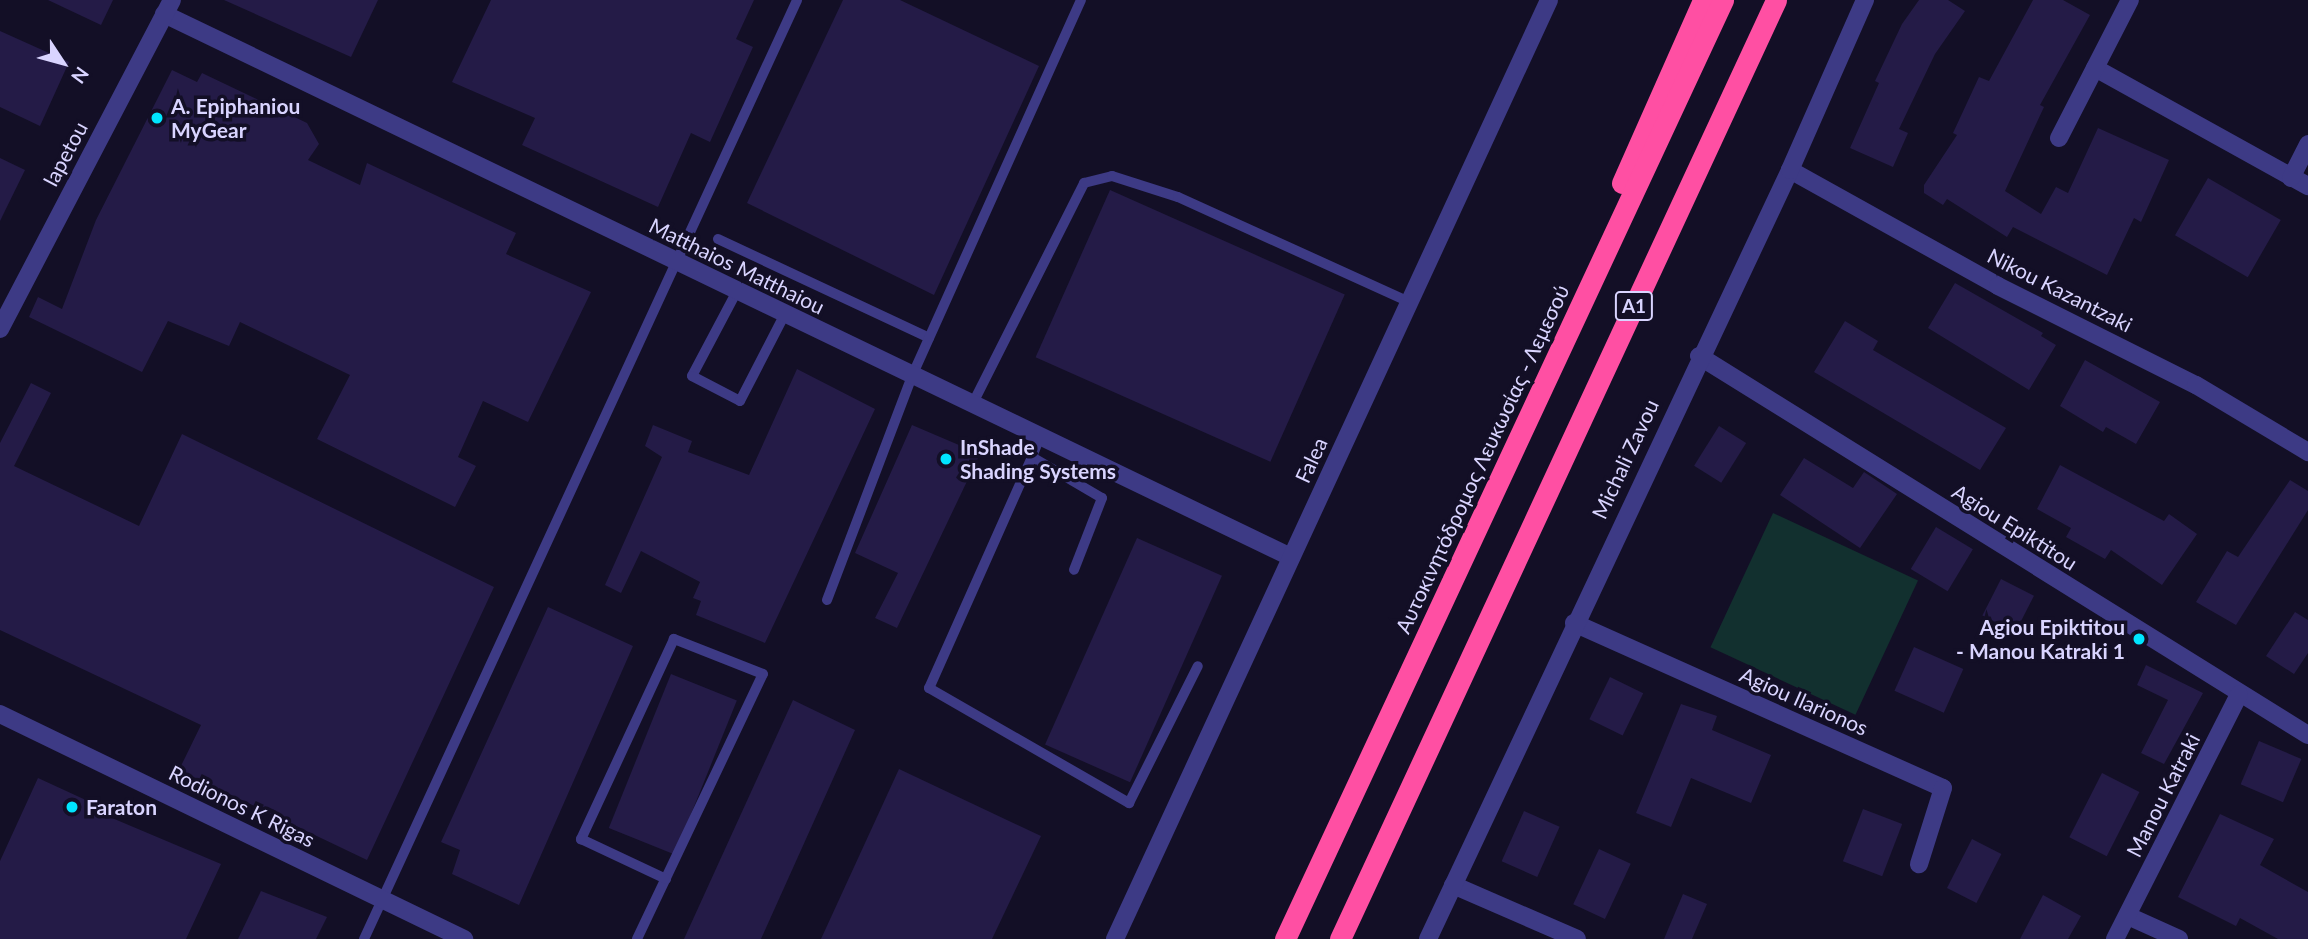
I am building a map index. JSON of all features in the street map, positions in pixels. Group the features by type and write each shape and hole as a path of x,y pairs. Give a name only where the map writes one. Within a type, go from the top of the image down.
{"highway":[{"path":"1525,425 1592,252 1703,0"},
{"name":"Αυτοκινητόδρομος Λευκωσίας - Λεμεσού","path":"1285,939 1723,0"},
{"name":"A1","path":"1340,939 1776,0"}],"street":[{"name":"Falea","path":"1115,939 1549,0"},
{"name":"Michali Zavou","path":"1428,939 1699,356 1790,170 1865,0"},
{"path":"2059,138 2130,0"},
{"name":"Matthaios Matthaiou","path":"168,7 737,291 1291,557"},
{"name":"Iapetou","path":"0,329 168,7"},
{"path":"2095,68 2308,186"},
{"path":"2291,178 2308,144"},
{"name":"Nikou Kazantzaki","path":"1790,170 1998,286 2196,385 2308,452"},
{"name":"Agiou Epiktitou","path":"1699,356 2239,695 2308,735"},
{"name":"Agiou Ilarionos","path":"1574,623 1943,788 1919,864"},
{"name":"Manou Katraki","path":"2115,939 2239,695"},
{"name":"Rodionos K Rigas","path":"0,715 464,939"},
{"path":"1453,885 1577,939"},
{"path":"2128,916 2179,939"}],"lane":[{"path":"364,939 797,0"},
{"path":"827,600 912,376 1082,0"},
{"path":"972,405 1084,183 1112,176 1178,197 1409,302"},
{"path":"718,239 929,338"},
{"path":"737,291 692,376 740,401 785,314"},
{"path":"1040,437 929,688 1129,803 1198,666"},
{"path":"1032,457 1102,498 1074,570"},
{"path":"637,939 666,879 763,674 674,639 581,839 666,879"}],"green space":[{"path":"1773,513 1918,581 1855,715 1710,647"}],"building":[{"path":"48,0 113,0 101,25"},
{"path":"224,0 378,0 351,57"},
{"path":"491,0 754,0 736,39 753,47 710,142 691,133 658,207 522,145 535,118 452,82"},
{"path":"843,0 900,0 1039,66 934,295 747,203"},
{"path":"1919,0 1948,0 1965,11 1935,54 1899,129 1908,133 1893,167 1850,148 1879,83 1875,81 1902,24"},
{"path":"2033,0 2063,0 2090,15 2040,105 2044,107 2005,191 2041,214 2056,187 2068,193 2098,128 2169,160 2141,222 2134,218 2107,275 2013,227 2007,237 1947,199 1943,205 1924,193 1924,185 1957,135 1953,133 1979,77 1989,81"},
{"path":"0,31 69,62 40,126 0,107"},
{"path":"172,70 197,82 202,73 307,123 319,144 308,160 360,185 367,163 516,233 506,254 591,292 528,422 483,401 458,457 476,466 455,507 317,439 350,375 240,322 229,346 168,321 142,372 29,317 38,297 62,309 96,220"},
{"path":"0,158 25,170 0,221"},
{"path":"2208,178 2281,220 2248,277 2175,235"},
{"path":"1110,190 1345,295 1270,462 1036,357"},
{"path":"1955,283 2043,333 2041,336 2056,345 2029,390 1928,328"},
{"path":"1845,321 1878,341 1873,350 2006,428 1980,470 1814,372"},
{"path":"2085,360 2160,402 2136,444 2106,427 2103,432 2060,406"},
{"path":"797,369 875,409 765,643 696,615 701,601 693,598 700,582 641,551 621,593 605,585 662,457 645,446 653,425 692,441 688,452 749,475"},
{"path":"31,383 51,393 14,466 139,526 182,434 494,587 367,860 179,770 201,725 0,630 0,443"},
{"path":"912,425 980,454 897,628 875,618 898,573 855,553"},
{"path":"1719,426 1746,443 1721,483 1694,466"},
{"path":"1804,458 1853,488 1864,472 1897,494 1860,548 1780,495"},
{"path":"2060,465 2164,521 2169,514 2197,534 2162,585 2111,550 2105,559 2066,537 2071,528 2037,509"},
{"path":"2290,480 2308,491 2308,510 2236,625 2196,602 2227,551 2238,557"},
{"path":"1936,527 1973,549 1948,591 1911,569"},
{"path":"1137,538 1222,576 1130,782 1045,744"},
{"path":"2001,579 2034,596 2015,632 1982,616"},
{"path":"548,607 633,646 519,905 452,874 460,850 441,842"},
{"path":"2295,612 2308,620 2308,653 2294,674 2266,656"},
{"path":"1914,647 1963,669 1944,713 1894,691"},
{"path":"2146,665 2203,693 2164,764 2141,753 2168,700 2137,685"},
{"path":"671,674 737,701 675,855 609,828"},
{"path":"1610,677 1643,693 1623,735 1589,719"},
{"path":"793,700 855,730 761,939 684,939"},
{"path":"1681,704 1717,716 1712,730 1771,755 1751,803 1691,778 1671,827 1636,813"},
{"path":"2259,741 2301,759 2283,802 2241,784"},
{"path":"899,769 1041,836 992,939 821,939"},
{"path":"2102,773 2139,792 2107,856 2069,837"},
{"path":"38,778 114,813 112,818 221,864 186,939 0,939 0,861"},
{"path":"1863,809 1902,824 1882,876 1843,861"},
{"path":"1524,811 1560,827 1537,877 1502,861"},
{"path":"2220,814 2274,839 2260,865 2308,892 2308,939 2278,939 2240,918 2236,926 2178,897"},
{"path":"1972,839 2001,854 1976,903 1947,888"},
{"path":"1599,849 1631,864 1605,919 1573,904"},
{"path":"261,891 327,917 316,939 238,939"},
{"path":"1683,894 1707,904 1692,939 1664,939"},
{"path":"2043,895 2081,916 2068,939 2020,939"}],"place":[{"name":"A. Epiphaniou MyGear","path":"157,118"},
{"name":"InShade Shading Systems","path":"946,459"},
{"name":"Agiou Epiktitou - Manou Katraki 1","path":"2139,639"},
{"name":"Faraton","path":"72,807"}]}
